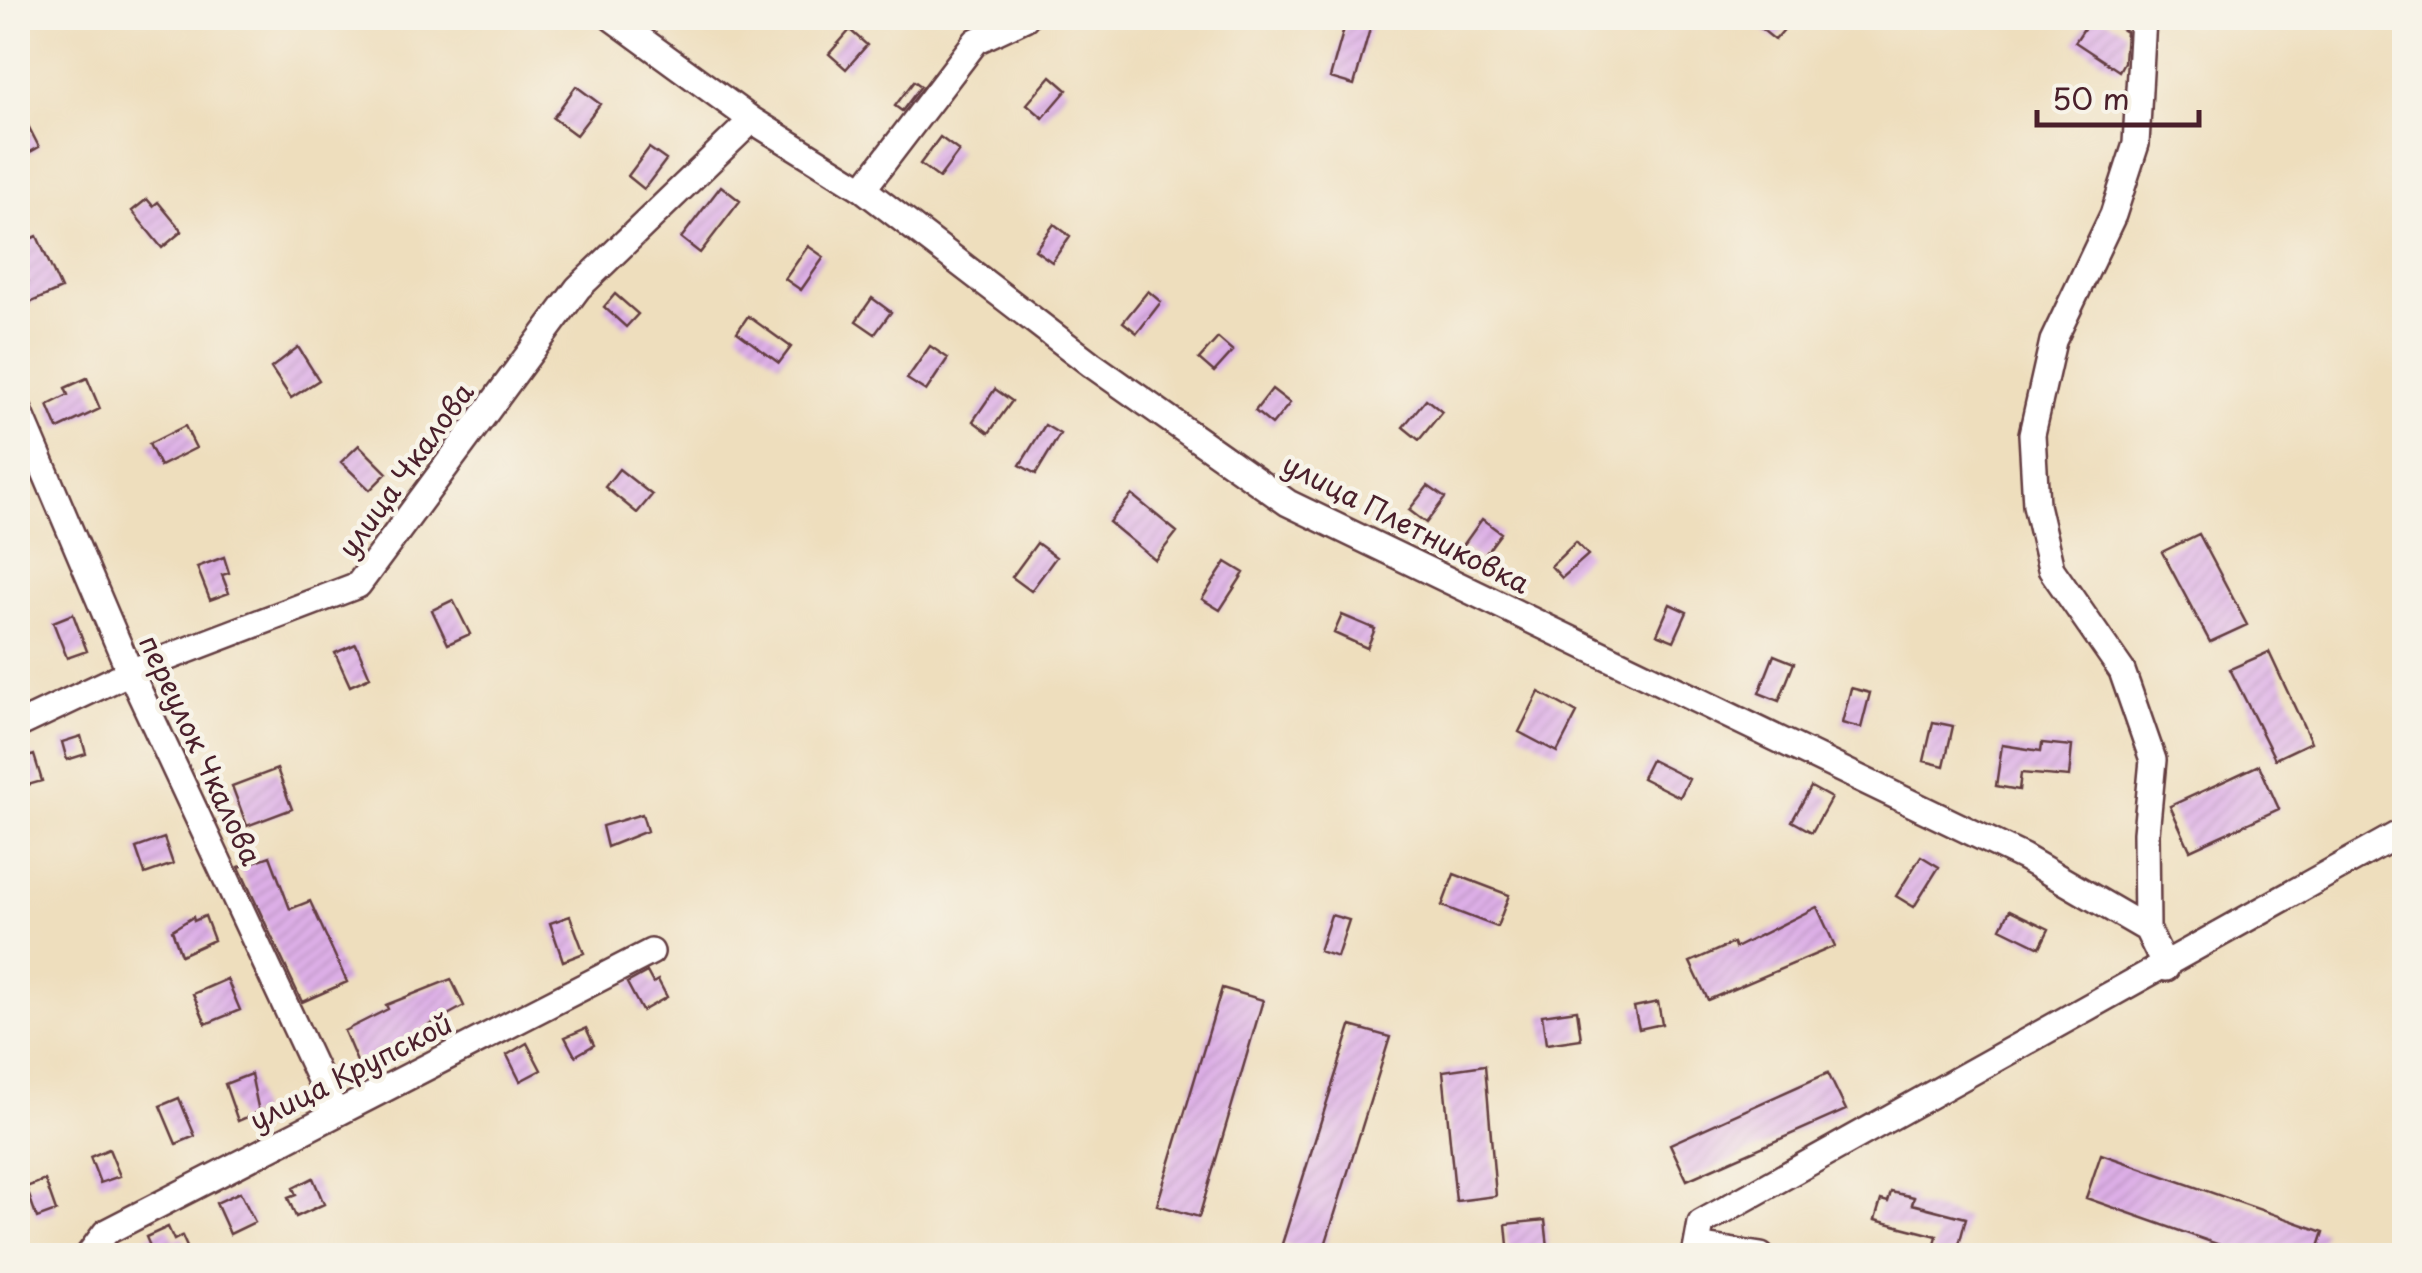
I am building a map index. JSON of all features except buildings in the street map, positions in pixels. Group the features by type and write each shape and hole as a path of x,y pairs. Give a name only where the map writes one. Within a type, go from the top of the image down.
{"street":[{"name":"улица Плетниковка","path":"612,18 752,120 863,189 1090,364 1288,504 2023,857 2147,929"},
{"path":"863,189 976,41 1025,18"},
{"path":"2143,18 2136,144 2113,215 2053,341 2032,434 2036,505 2051,569 2122,671 2152,760 2146,834 2147,929 2166,968"},
{"name":"улица Чкалова","path":"18,725 130,672 358,585 578,288 752,120"},
{"name":"переулок Чкалова","path":"18,408 130,672 336,1114"},
{"path":"1761,1256 1696,1251 1701,1224 2166,968 2404,830"},
{"name":"улица Крупской","path":"88,1256 106,1232 651,952"}]}
